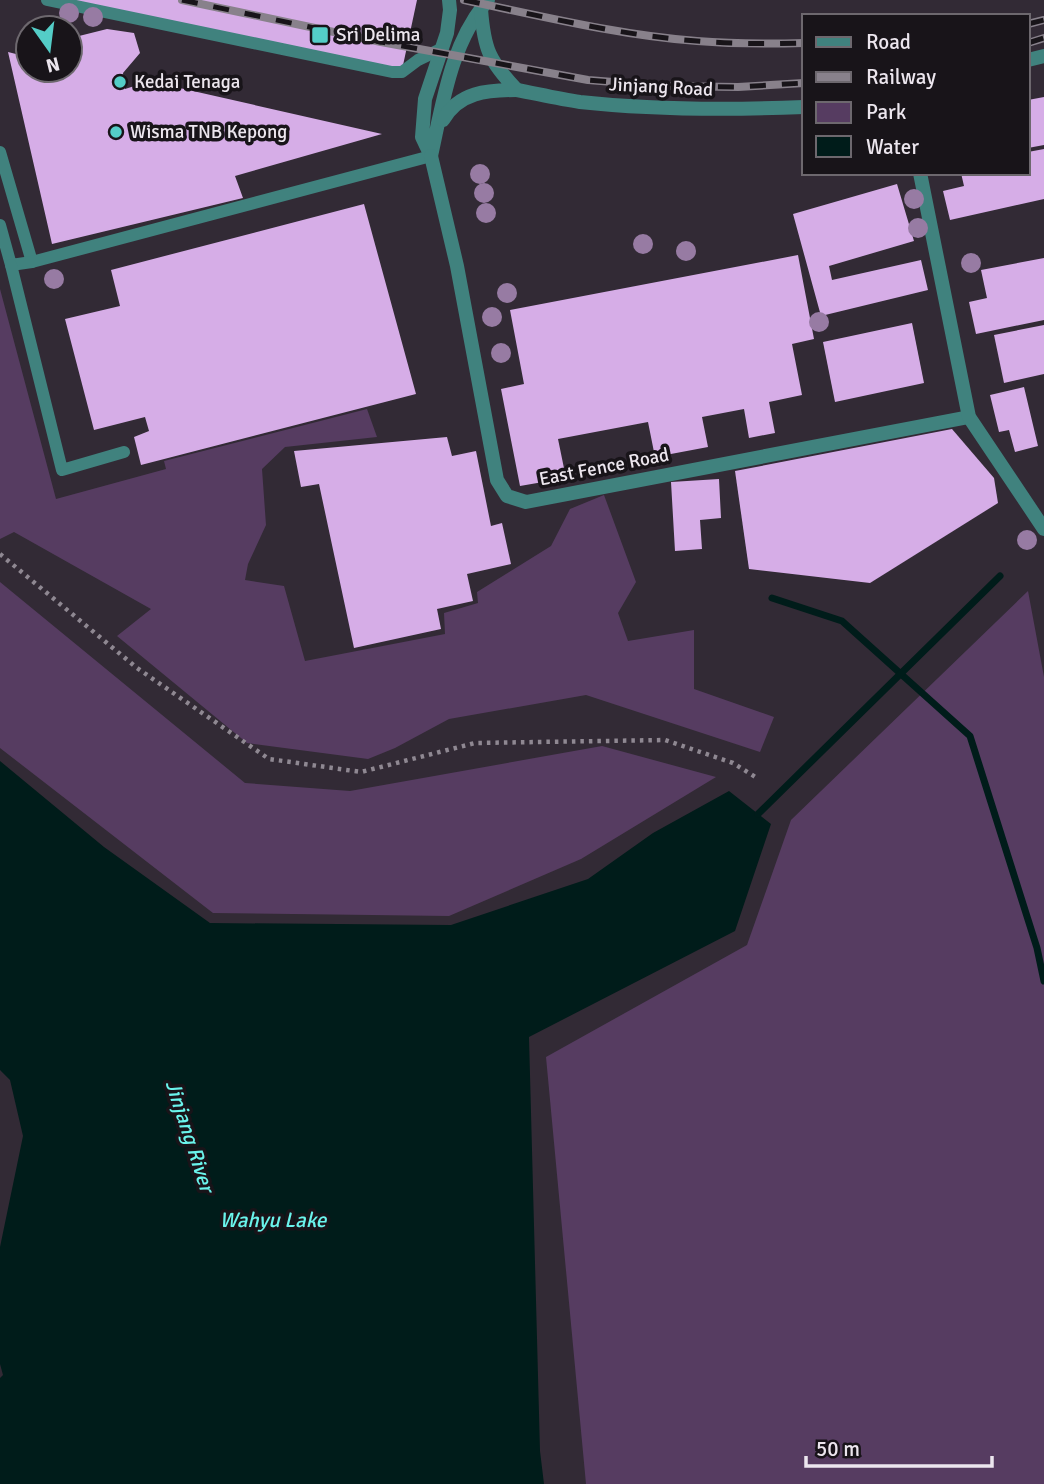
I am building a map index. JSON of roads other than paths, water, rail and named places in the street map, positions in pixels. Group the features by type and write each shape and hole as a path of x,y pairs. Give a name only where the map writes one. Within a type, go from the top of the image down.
{"street":[{"name":"East Fence Road","path":"449,0 447,33 425,99 422,137 431,156 457,266 497,480 507,496 526,502 969,417"},
{"path":"485,4 483,38 488,54 517,90"},
{"path":"431,156 448,81 464,37 485,4"},
{"name":"Jinjang Road","path":"436,133 450,109 467,97 489,90 517,90 578,102 671,108 802,107"},
{"path":"920,175 969,417 1044,529"}],"lane":[{"path":"47,0 392,72 402,72 418,60 441,49"},
{"path":"0,152 32,262"},
{"path":"11,265 32,262 431,156"},
{"path":"0,225 62,470 124,452"}],"water":[{"name":"Wahyu Lake","path":"0,761 104,847 210,923 451,925 588,879 653,833 729,791 771,824 735,931 529,1037 540,1451 544,1484 0,1484 0,1378 3,1375 0,1364 0,1247 23,1136 10,1080 0,1070"}],"waterway":[{"path":"758,814 1000,576"},
{"path":"772,598 842,621 970,736 1037,948 1044,981"}],"railway":[{"path":"182,0 381,42 588,80 664,86 738,87 802,83"},
{"path":"464,0 580,24 667,38 710,42 802,43"},
{"path":"1030,24 1044,20"},
{"path":"1030,42 1044,38"}],"place":[{"name":"Sri Delima","path":"320,35"},
{"name":"Kedai Tenaga","path":"120,82"},
{"name":"Wisma TNB Kepong","path":"116,132"}],"water label":[{"name":"Jinjang River","path":"190,1136"}]}
